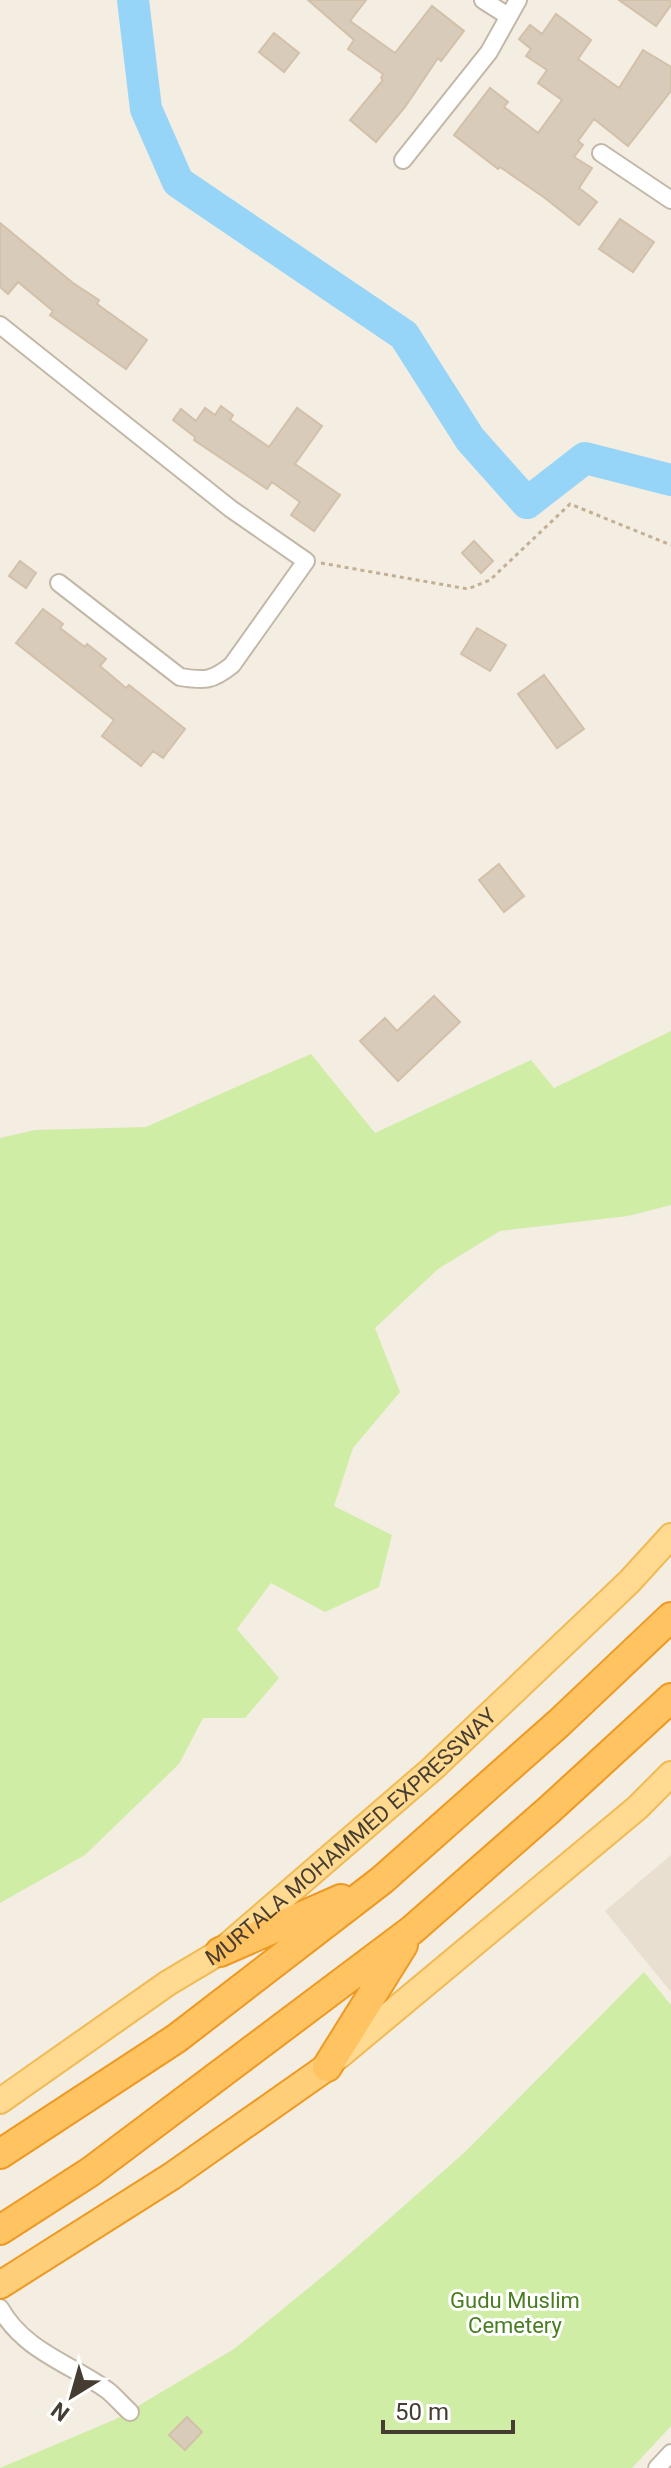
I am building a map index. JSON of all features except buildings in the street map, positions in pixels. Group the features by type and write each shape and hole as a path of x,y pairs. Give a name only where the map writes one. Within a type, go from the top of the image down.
{"highway":[{"name":"MURTALA MOHAMMED EXPRESSWAY","path":"0,2154 177,2038 382,1880 559,1723 671,1617"},
{"path":"0,2230 90,2172 412,1930 671,1698"},
{"path":"220,1952 382,1880"},
{"path":"0,2285 172,2176 327,2067 412,1930"}],"main road":[{"name":"MURTALA MOHAMMED EXPRESSWAY","path":"0,2101 168,1983 220,1952 432,1769 629,1582 671,1536"},
{"path":"327,2067 637,1808 671,1774"}],"street":[{"path":"483,0 508,16"},
{"path":"403,160 489,52 518,0"},
{"path":"601,153 671,200"},
{"path":"0,325 231,509 306,561 232,665 216,678 199,680 180,677 59,583"},
{"path":"0,2308 28,2344 108,2391 130,2412"},
{"path":"657,2468 671,2453"}],"path":[{"path":"306,561 468,589 490,580 570,504 671,545"}],"shaded area":[{"path":"671,1855 671,1992 605,1911"}],"green space":[{"path":"671,1031 671,1205 628,1216 500,1231 438,1269 375,1328 400,1392 353,1448 334,1506 392,1535 379,1587 325,1612 271,1583 237,1629 279,1678 245,1718 203,1718 179,1764 85,1855 0,1903 0,1138 35,1130 146,1127 311,1054 375,1133 531,1060 554,1088"},
{"name":"Gudu Muslim Cemetery","path":"644,1972 671,2005 671,2426 632,2468 0,2468 116,2419 234,2349 339,2263 465,2152"}],"waterway":[{"path":"133,0 146,109 178,182 404,335 470,439 527,503 585,458 671,480"}]}
